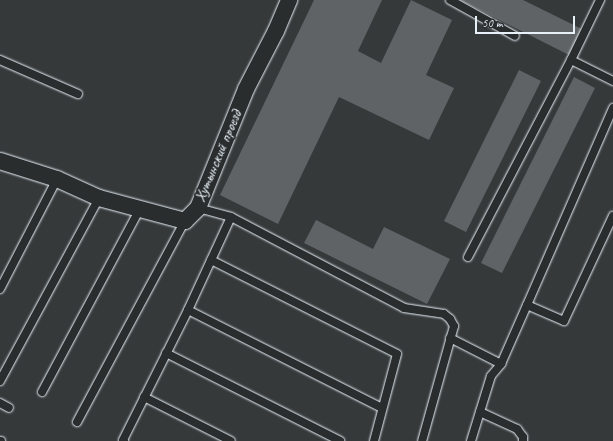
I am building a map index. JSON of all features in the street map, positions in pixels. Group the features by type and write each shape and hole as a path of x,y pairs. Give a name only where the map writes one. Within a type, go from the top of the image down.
{"street":[{"name":"Хутынский проезд","path":"0,161 56,179 99,198 139,210 185,221 198,208 246,89 276,31 289,0"}],"lane":[{"path":"450,0 515,36"},
{"path":"468,257 571,60 600,0"},
{"path":"0,60 78,94"},
{"path":"571,60 613,81"},
{"path":"471,441 491,376 501,364 528,305 613,108"},
{"path":"0,289 56,179"},
{"path":"0,381 99,198"},
{"path":"198,208 231,217 404,308 444,314 454,326 422,441"},
{"path":"42,392 139,210"},
{"path":"528,305 564,321 613,216"},
{"path":"124,441 123,440 188,310 231,217"},
{"path":"77,422 185,221"},
{"path":"211,260 397,354 374,441"},
{"path":"188,310 382,408"},
{"path":"450,338 501,364"},
{"path":"166,353 340,441"},
{"path":"144,397 230,441"},
{"path":"0,403 9,408"},
{"path":"480,412 517,429 523,437 523,441"}],"building":[{"path":"314,0 382,0 358,51 381,63 411,0 452,20 426,75 454,88 429,140 339,97 278,224 220,195"},
{"path":"460,0 523,0 586,31 573,57"},
{"path":"519,70 541,81 466,232 444,221"},
{"path":"574,77 595,88 502,273 481,263"},
{"path":"316,220 373,249 384,227 450,259 427,304 304,243"}]}
